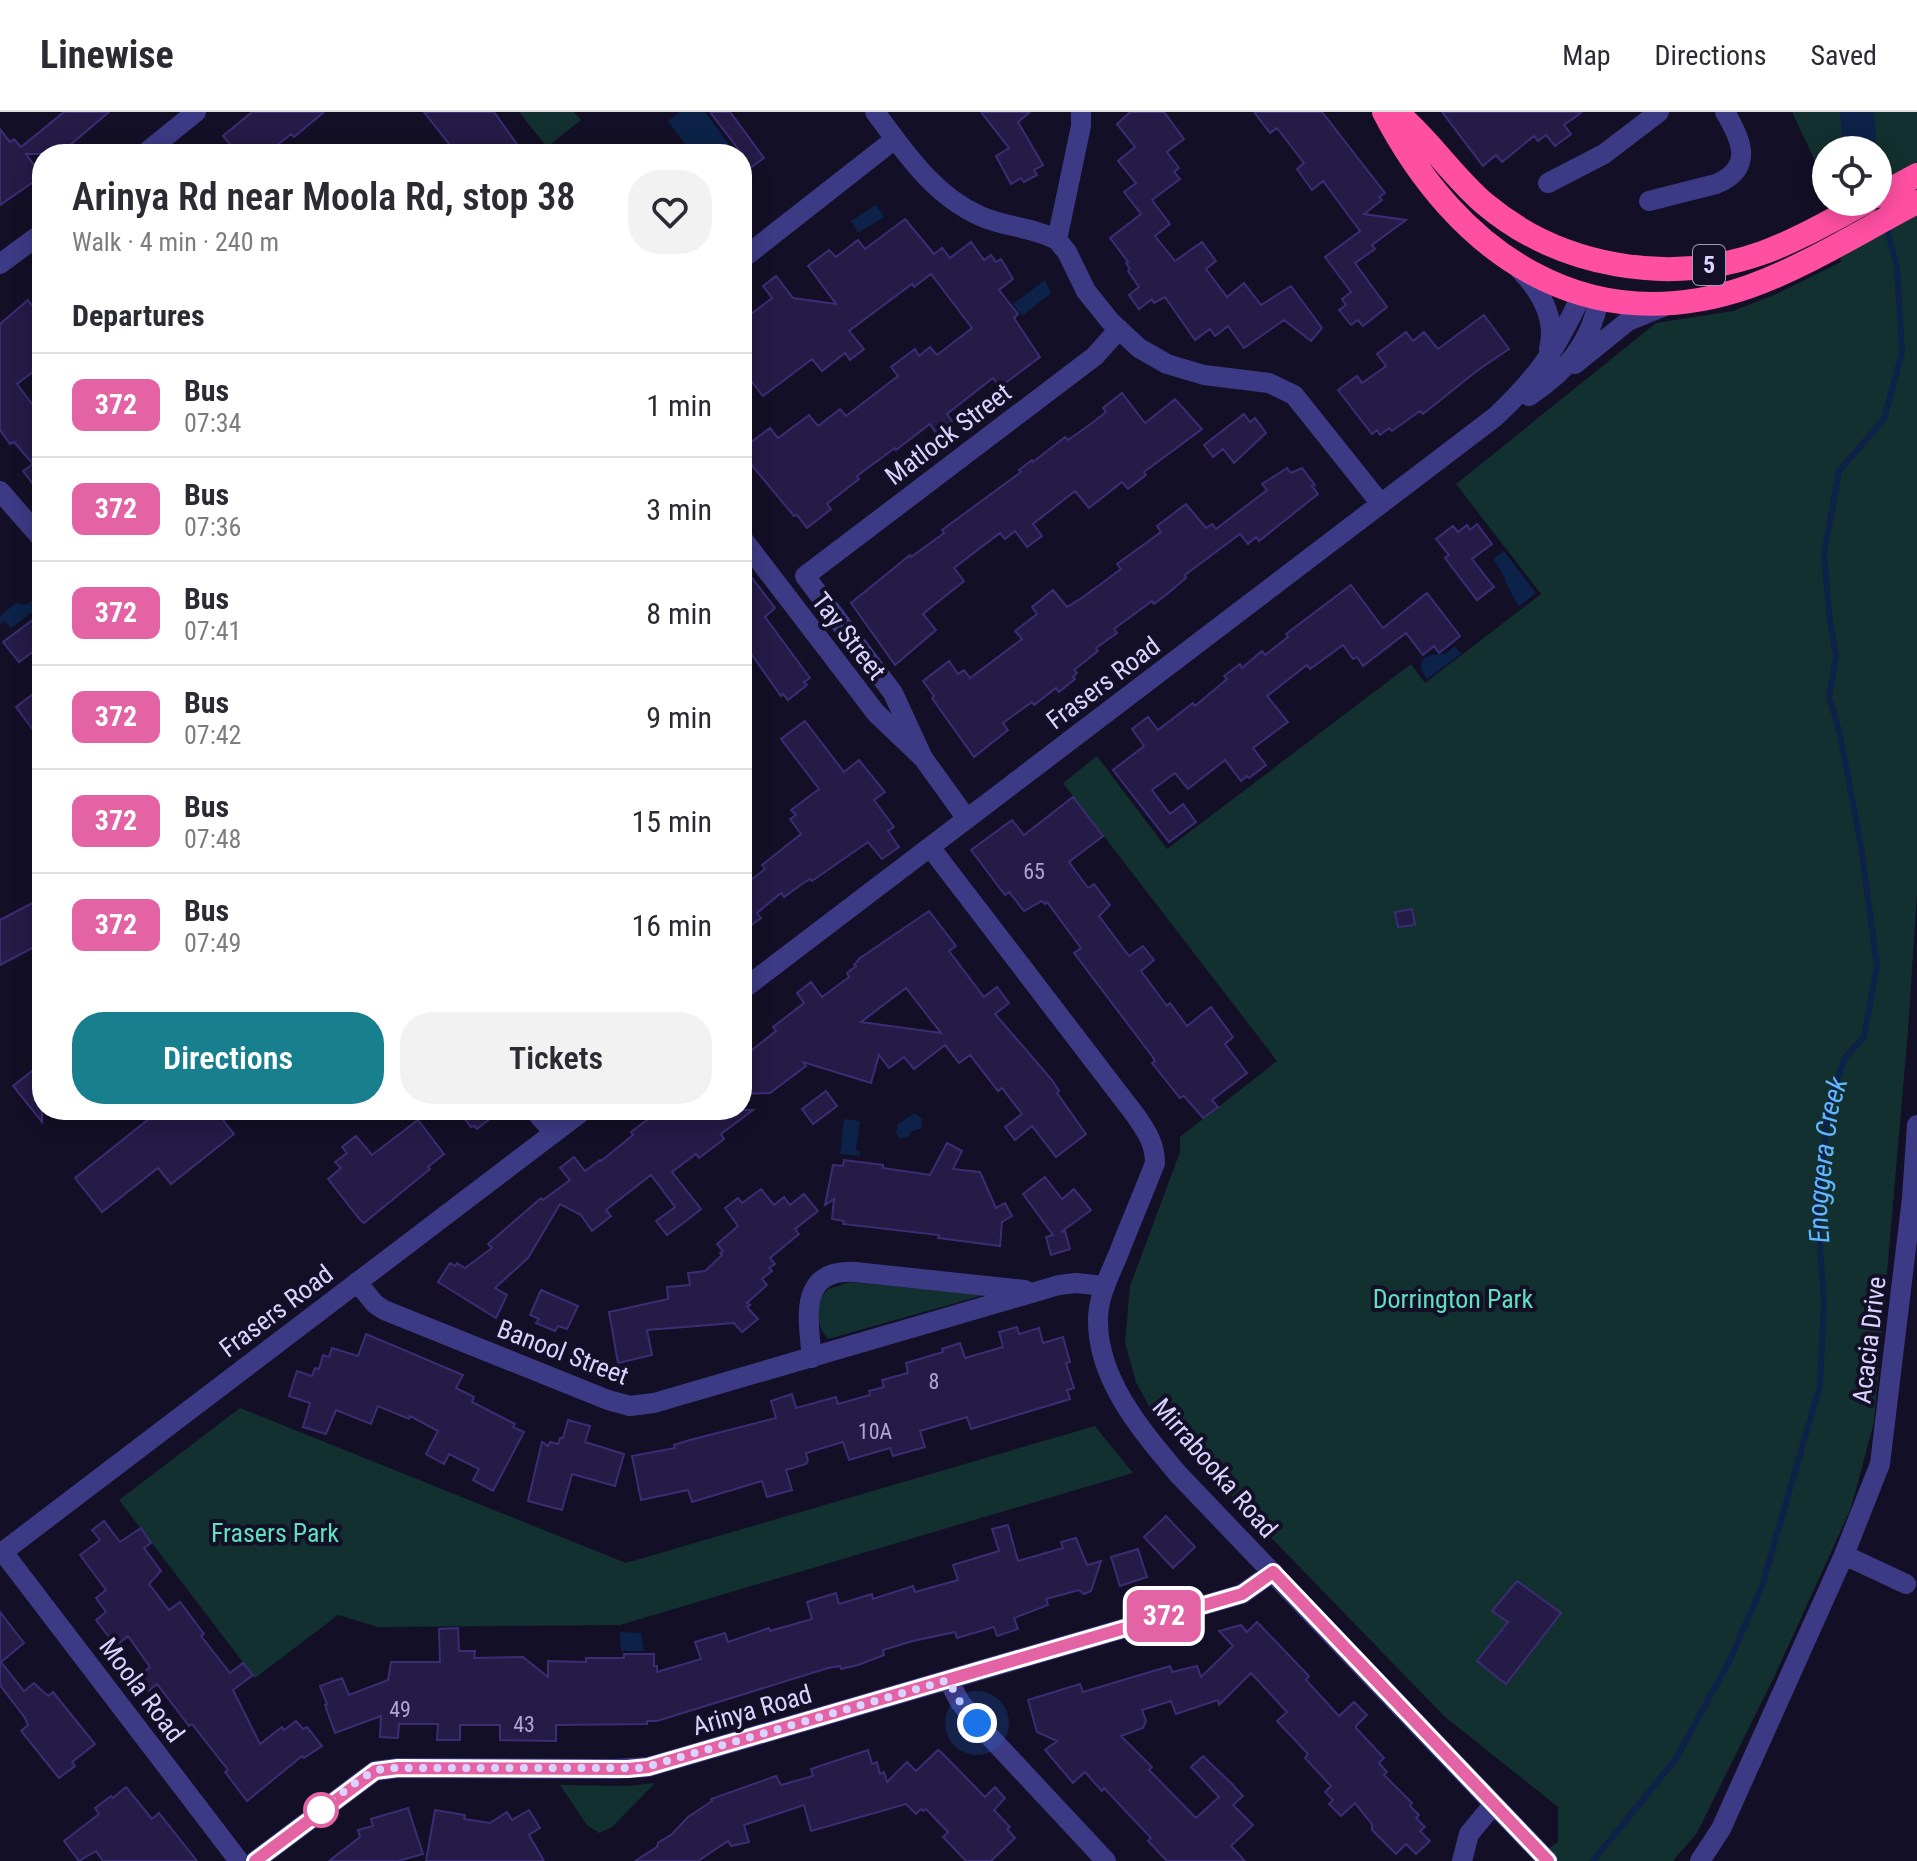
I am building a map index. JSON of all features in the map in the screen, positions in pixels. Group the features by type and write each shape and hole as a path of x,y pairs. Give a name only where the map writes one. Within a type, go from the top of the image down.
{"highway":[{"name":"5","path":"1384,112 1396,134 1454,213 1480,240 1516,265 1591,296 1641,303 1681,302 1747,287 1917,202"},
{"name":"5","path":"1396,112 1470,190 1508,222 1556,247 1601,261 1643,269 1720,264 1761,253 1838,216"},
{"path":"1892,188 1917,175"},
{"path":"1591,296 1601,261"}],"street":[{"path":"156,144 196,112"},
{"path":"875,112 930,183 952,201 981,217 1057,240 1067,252 1086,291 1139,348 1167,364 1204,375 1269,383 1294,395 1381,504"},
{"path":"1057,240 1081,126 1081,112"},
{"path":"1548,183 1604,154 1659,112"},
{"path":"1649,201 1716,184 1736,169 1742,147 1737,131 1725,112"},
{"path":"752,251 895,139"},
{"path":"0,264 32,240"},
{"name":"Frasers Road","path":"1516,265 1542,298 1552,328 1547,355 1530,384"},
{"name":"Frasers Road","path":"752,982 1495,417 1557,376 1583,344 1595,317 1591,296"},
{"name":"Frasers Road","path":"1495,417 1530,384 1591,296"},
{"path":"1557,376 1633,318 1681,302"},
{"name":"Matlock Street","path":"805,576 1095,356 1119,329"},
{"path":"0,491 32,528"},
{"name":"Tay Street","path":"752,551 876,713 923,758 967,819"},
{"name":"Tay Street","path":"805,576 893,693 923,758"},
{"name":"Mirrabooka Road","path":"930,847 1136,1116 1155,1149 1155,1163 1105,1286 1097,1317 1102,1353 1118,1393 1146,1435 1178,1474 1548,1861"},
{"path":"543,1120 554,1133"},
{"name":"Frasers Road","path":"1,1553 571,1120"},
{"name":"Acacia Drive","path":"1700,1861 1721,1829 1844,1555 1880,1464 1912,1198 1917,1125"},
{"name":"Banool Street","path":"812,1358 809,1301 823,1279 837,1272 1038,1292"},
{"name":"Banool Street","path":"357,1282 384,1310 599,1397 630,1406 654,1403 1071,1283 1105,1286"},
{"name":"Moola Road","path":"1,1553 239,1861"},
{"path":"1844,1555 1906,1584"},
{"name":"Arinya Road","path":"255,1861 360,1780 385,1768 643,1768 1242,1594 1273,1572"},
{"path":"948,1680 977,1723 1106,1861"},
{"path":"1462,1861 1469,1834 1493,1805"}],"green space":[{"path":"519,112 574,112 581,120 551,144 545,144"},
{"name":"Dorrington Park","path":"1792,112 1917,112 1917,893 1874,1422 1851,1508 1775,1675 1697,1833 1673,1861 1531,1861 1558,1842 1558,1807 1444,1716 1156,1419 1136,1382 1125,1343 1130,1286 1180,1152 1180,1137 1277,1061 1063,783 1097,756 1167,849 1411,664 1425,683 1541,594 1456,484 1656,323 1733,311 1841,262 1834,216 1892,216 1892,136 1812,136 1812,154"},
{"path":"850,1282 984,1295 828,1339 819,1320 820,1301 828,1289"},
{"name":"Frasers Park","path":"240,1408 626,1563 1095,1426 1133,1473 620,1625 378,1627 338,1615 255,1678 119,1500"},
{"path":"655,1783 612,1827 599,1833 587,1825 560,1785 628,1786"}],"water":[{"path":"680,112 705,112 729,144 685,144 668,121"},
{"path":"876,205 884,217 858,233 851,221"},
{"path":"1045,280 1051,293 1022,316 1013,304"},
{"path":"1504,551 1536,593 1519,606 1493,559"},
{"path":"32,601 32,612 11,628 5,621 0,624 0,616 16,603 26,605"},
{"path":"1455,646 1461,654 1427,679 1421,662 1427,656 1445,654"},
{"path":"915,1113 922,1119 921,1128 911,1132 907,1138 899,1138 896,1133 898,1124"},
{"path":"844,1119 860,1121 856,1150 860,1156 840,1154"},
{"path":"620,1632 641,1633 644,1651 621,1651"}],"building":[{"path":"64,112 109,112 71,144 32,144 32,154 26,154 32,162 32,183 0,205 0,129 10,142 14,139 21,147"},
{"path":"252,112 324,112 294,137 291,134 278,144 230,144 223,136"},
{"path":"424,112 494,112 517,144 449,144"},
{"path":"710,112 730,112 764,158 752,167 752,144 734,144"},
{"path":"981,112 1030,112 1018,122 1043,165 1034,170 1037,175 1011,184 996,156 1009,148"},
{"path":"1130,112 1164,112 1184,139 1167,152 1179,168 1174,172 1180,179 1152,200 1170,224 1155,236 1175,261 1202,242 1216,261 1206,269 1227,297 1244,283 1261,305 1291,286 1322,328 1311,341 1284,320 1244,348 1228,326 1215,336 1210,329 1195,340 1165,297 1154,303 1152,299 1139,309 1129,295 1139,287 1128,271 1128,262 1110,238 1141,214 1124,192 1136,183 1118,161 1135,147 1117,124"},
{"path":"1254,112 1322,112 1385,193 1379,197 1382,200 1364,214 1406,220 1372,245 1375,249 1355,263 1387,307 1363,326 1358,320 1351,325 1339,310 1346,305 1342,299 1351,292 1325,257 1360,231 1323,181 1312,190 1297,169 1304,163 1277,128 1270,133"},
{"path":"1442,112 1582,112 1564,125 1571,134 1555,146 1546,135 1538,141 1534,136 1502,162 1496,155 1483,166"},
{"path":"905,219 934,254 942,248 950,258 971,242 984,260 991,255 996,262 1001,259 1013,279 999,290 1018,314 1014,318 1040,357 1000,387 993,378 947,414 952,421 936,433 930,424 895,448 857,476 859,479 827,504 831,509 807,528 752,465 752,442 770,428 778,438 809,415 818,426 840,409 846,416 898,376 891,367 915,349 919,356 930,347 937,355 972,328 931,274 914,287 912,284 849,331 864,349 850,360 845,353 822,371 812,359 763,396 752,382 752,313 772,298 763,286 776,276 793,298 836,304 808,266 829,250 836,257 858,240 865,249"},
{"path":"28,300 32,305 32,373 17,384 32,404 32,463 14,442 10,444 0,430 0,324"},
{"path":"1484,315 1509,349 1423,414 1420,411 1392,431 1389,428 1380,435 1377,430 1372,434 1338,390 1357,376 1362,383 1386,366 1377,354 1406,332 1413,341 1424,332 1438,349"},
{"path":"1122,393 1145,423 1175,399 1202,429 1144,472 1146,475 1128,489 1122,482 1089,508 1075,491 1033,524 1042,536 1027,547 1015,531 1005,539 1000,533 954,568 964,581 923,614 936,630 895,665 851,603 910,555 944,533 942,530 1021,472 1019,470 1032,460 1092,423 1106,412 1103,408"},
{"path":"1244,414 1250,422 1255,418 1266,433 1234,463 1223,449 1213,457 1204,445"},
{"path":"32,465 32,483 23,471"},
{"path":"1287,468 1291,473 1302,468 1318,494 1259,541 1256,537 1248,544 1240,534 1185,575 1186,578 1154,604 1152,601 1114,629 1117,633 1074,670 1077,673 1073,677 1075,679 1059,692 1056,688 1034,705 1032,702 1003,723 1008,730 974,757 923,681 949,661 958,674 964,670 970,678 1022,639 1015,631 1037,614 1032,607 1053,590 1067,607 1121,569 1117,564 1161,532 1157,526 1186,504 1206,528 1212,524 1216,529 1267,490 1262,484"},
{"path":"1477,524 1492,544 1472,559 1494,587 1477,600 1445,558 1449,555 1436,539 1453,526 1458,532 1467,525 1470,530"},
{"path":"752,578 775,608 765,617 810,678 804,682 807,685 788,700 783,694 781,696 752,655"},
{"path":"1351,585 1383,628 1427,593 1460,636 1439,653 1434,646 1423,655 1406,633 1363,666 1357,657 1353,659 1343,645 1310,669 1307,665 1267,696 1288,722 1253,748 1266,765 1241,781 1225,760 1188,789 1175,773 1152,790 1170,814 1183,804 1196,822 1169,842 1113,770 1144,746 1132,729 1148,717 1158,730 1193,703 1195,706 1227,679 1224,676 1240,664 1242,668 1262,651 1265,655 1288,637 1286,634"},
{"path":"32,620 32,652 19,662 3,642"},
{"path":"32,695 32,729 16,707"},
{"path":"805,721 844,772 859,760 885,792 874,800 894,827 888,831 899,847 882,859 868,842 812,881 810,879 784,897 781,893 757,913 761,918 752,925 752,879 765,869 762,865 801,834 790,819 796,815 791,810 819,789 781,739"},
{"path":"1073,797 1103,836 1069,862 1088,888 1094,884 1110,905 1099,916 1129,956 1143,946 1154,960 1141,971 1167,1006 1170,1003 1187,1026 1211,1007 1233,1037 1225,1044 1247,1073 1212,1100 1218,1107 1203,1118 1184,1096 1180,1098 1152,1063 1155,1061 1152,1056 1074,953 1081,948 1047,902 1042,901 1024,911 1009,892 1005,895 971,850 1012,820 1024,835"},
{"path":"32,903 32,948 0,965 0,920"},
{"path":"1412,909 1415,925 1398,927 1395,912"},
{"path":"929,911 956,946 949,951 984,997 997,987 1009,1003 995,1014 1052,1080 1059,1091 1057,1093 1086,1134 1056,1157 1032,1126 1015,1140 1005,1127 1022,1114 1002,1088 998,1091 970,1055 959,1063 945,1045 914,1069 904,1057 889,1068 879,1055 871,1083 803,1062 806,1066 770,1093 752,1094 752,1050 776,1031 773,1027 804,1003 797,993 811,982 822,997 849,977 847,973","holes":["906,988 941,1033 861,1022"]},
{"path":"32,1071 32,1110 13,1086"},
{"path":"826,1091 837,1106 813,1124 802,1109"},
{"path":"148,1120 223,1120 234,1134 171,1184 158,1168 102,1212 75,1178"},
{"path":"418,1120 444,1154 364,1223 328,1179 341,1168 335,1162 347,1153 342,1147 356,1136 372,1155"},
{"path":"466,1120 488,1120 477,1129"},
{"path":"647,1120 740,1120 721,1134 724,1139 699,1158 696,1154 672,1172 701,1209 667,1235 656,1221 675,1207 651,1175 606,1210 611,1216 592,1231 581,1215 560,1204 528,1258 495,1288 507,1295 496,1318 438,1282 450,1263 465,1268 492,1248 488,1244 541,1198 543,1200 570,1180 560,1168 574,1157 585,1171 633,1135 631,1132"},
{"path":"947,1143 962,1151 953,1169 980,1172 996,1208 1005,1203 1012,1216 1002,1222 1000,1246 938,1238 939,1235 843,1224 844,1221 832,1219 834,1199 825,1205 833,1165 843,1166 844,1160 930,1175"},
{"path":"1045,1177 1062,1199 1074,1189 1091,1210 1061,1232 1065,1231 1070,1249 1051,1255 1046,1237 1053,1235 1023,1194"},
{"path":"761,1189 774,1205 784,1197 790,1205 804,1194 818,1211 795,1229 799,1234 770,1258 775,1264 762,1279 767,1285 747,1303 758,1319 742,1332 734,1323 647,1330 652,1355 618,1363 609,1312 668,1299 667,1287 690,1285 688,1273 705,1271 722,1255 720,1253 723,1251 717,1244 738,1226 725,1208 738,1198 742,1203"},
{"path":"541,1290 578,1306 567,1329 558,1326 555,1331 536,1323 539,1319 530,1315"},
{"path":"1017,1327 1019,1334 1039,1328 1043,1343 1063,1337 1070,1362 1066,1363 1074,1388 1067,1390 1070,1399 971,1429 967,1417 920,1431 925,1447 893,1456 890,1448 849,1460 843,1442 806,1453 806,1464 786,1470 792,1490 767,1497 762,1481 692,1502 688,1490 641,1500 632,1456 675,1448 674,1445 690,1440 776,1418 771,1401 792,1394 796,1408 836,1397 838,1404 870,1395 869,1391 884,1387 882,1380 908,1373 906,1363 943,1352 942,1349 960,1343 965,1358 1003,1347 999,1332"},
{"path":"366,1334 463,1375 456,1388 474,1397 472,1402 515,1424 513,1427 524,1432 493,1491 473,1480 479,1469 449,1454 444,1464 426,1454 438,1431 410,1416 409,1419 378,1406 371,1424 336,1410 326,1434 303,1427 310,1403 289,1396 297,1371 312,1376 315,1368 319,1369 323,1355 329,1357 332,1348 358,1356"},
{"path":"568,1420 590,1426 585,1442 624,1454 615,1486 572,1474 562,1510 528,1501 542,1442 548,1446 550,1442 558,1444"},
{"path":"1166,1516 1195,1547 1173,1568 1144,1537"},
{"path":"104,1521 120,1542 141,1528 151,1543 144,1548 161,1571 149,1584 169,1610 180,1602 204,1634 201,1636 230,1673 243,1663 253,1675 233,1690 260,1744 282,1727 284,1730 296,1721 303,1729 307,1727 322,1746 304,1758 302,1756 247,1801 225,1772 228,1770 157,1684 148,1691 138,1677 150,1667 128,1636 116,1646 96,1620 106,1612 96,1598 106,1590 80,1555 100,1540 92,1530"},
{"path":"1008,1525 1018,1561 1063,1548 1061,1542 1076,1538 1087,1565 1101,1561 1091,1591 1084,1594 1079,1590 1046,1599 1048,1605 1014,1618 1018,1629 997,1636 994,1627 957,1638 955,1632 913,1641 883,1650 884,1655 858,1665 828,1668 657,1721 647,1721 647,1724 556,1725 556,1741 500,1740 500,1725 460,1725 460,1740 437,1740 438,1724 399,1724 398,1738 380,1737 381,1716 335,1733 320,1686 342,1678 349,1695 388,1680 391,1662 440,1662 439,1629 458,1628 459,1651 475,1651 474,1658 523,1657 548,1677 548,1661 586,1662 586,1658 624,1658 624,1654 654,1654 657,1672 701,1659 695,1642 725,1633 728,1642 769,1628 770,1631 812,1619 807,1602 836,1593 839,1604 872,1594 873,1599 913,1586 915,1592 958,1580 953,1565 999,1551 992,1529"},
{"path":"1138,1549 1147,1577 1120,1586 1111,1557"},
{"path":"1517,1581 1561,1613 1506,1684 1477,1661 1508,1622 1492,1611"},
{"path":"0,1612 24,1643 1,1662 24,1691 34,1683 48,1696 53,1692 95,1744 72,1762 75,1766 59,1778 21,1731 28,1725 25,1718 0,1685"},
{"path":"1257,1622 1309,1676 1306,1680 1339,1716 1354,1702 1367,1715 1356,1728 1384,1758 1379,1763 1387,1772 1384,1775 1412,1803 1410,1806 1419,1815 1416,1818 1425,1827 1420,1831 1430,1841 1416,1854 1406,1844 1396,1854 1372,1830 1372,1824 1355,1803 1341,1816 1329,1804 1333,1800 1325,1792 1331,1786 1305,1758 1308,1754 1277,1721 1287,1712 1251,1673 1219,1705 1218,1700 1176,1714 1171,1701 1142,1710 1146,1721 1143,1728 1121,1736 1196,1818 1219,1797 1191,1767 1203,1756 1232,1784 1243,1796 1233,1805 1253,1825 1231,1846 1245,1861 1167,1861 1148,1841 1151,1838 1104,1788 1102,1791 1085,1772 1073,1783 1045,1750 1057,1741 1037,1732 1028,1700 1080,1684 1083,1692 1170,1666 1172,1672 1197,1666 1201,1677 1233,1646 1219,1631 1241,1625 1247,1632"},
{"path":"868,1750 872,1764 877,1762 880,1774 884,1772 887,1782 907,1762 916,1771 938,1750 985,1797 995,1787 1005,1798 994,1810 1010,1827 1007,1829 1015,1838 991,1861 966,1861 943,1837 948,1832 926,1809 916,1814 906,1804 811,1831 804,1805 744,1825 749,1842 731,1846 728,1841 698,1861 635,1861 657,1847 711,1799 776,1776 781,1785 813,1776 811,1769"},
{"path":"126,1787 152,1819 159,1813 197,1861 103,1861 96,1851 79,1861 64,1841 99,1814 95,1808"},
{"path":"408,1808 423,1854 398,1861 329,1861 360,1837 358,1830 373,1826 371,1819"},
{"path":"435,1810 490,1823 507,1812 512,1820 529,1810 540,1828 529,1835 544,1861 426,1861"}],"waterway":[{"name":"Enoggera Creek","path":"1857,112 1859,136"},
{"name":"Enoggera Creek","path":"1593,1861 1675,1760 1730,1660 1762,1586 1820,1385 1824,1302 1817,1209 1828,1111 1844,1059 1864,1037 1877,966 1861,847 1840,734 1829,696 1836,656 1824,554 1839,471 1884,419 1902,352 1897,268 1886,224"}],"bus line":[{"name":"372","path":"255,1861 360,1780 385,1768 648,1767 1242,1594 1273,1572 1548,1861"}],"route":[{"path":"321,1810 360,1780 385,1768 643,1768 948,1680 977,1723"}]}
